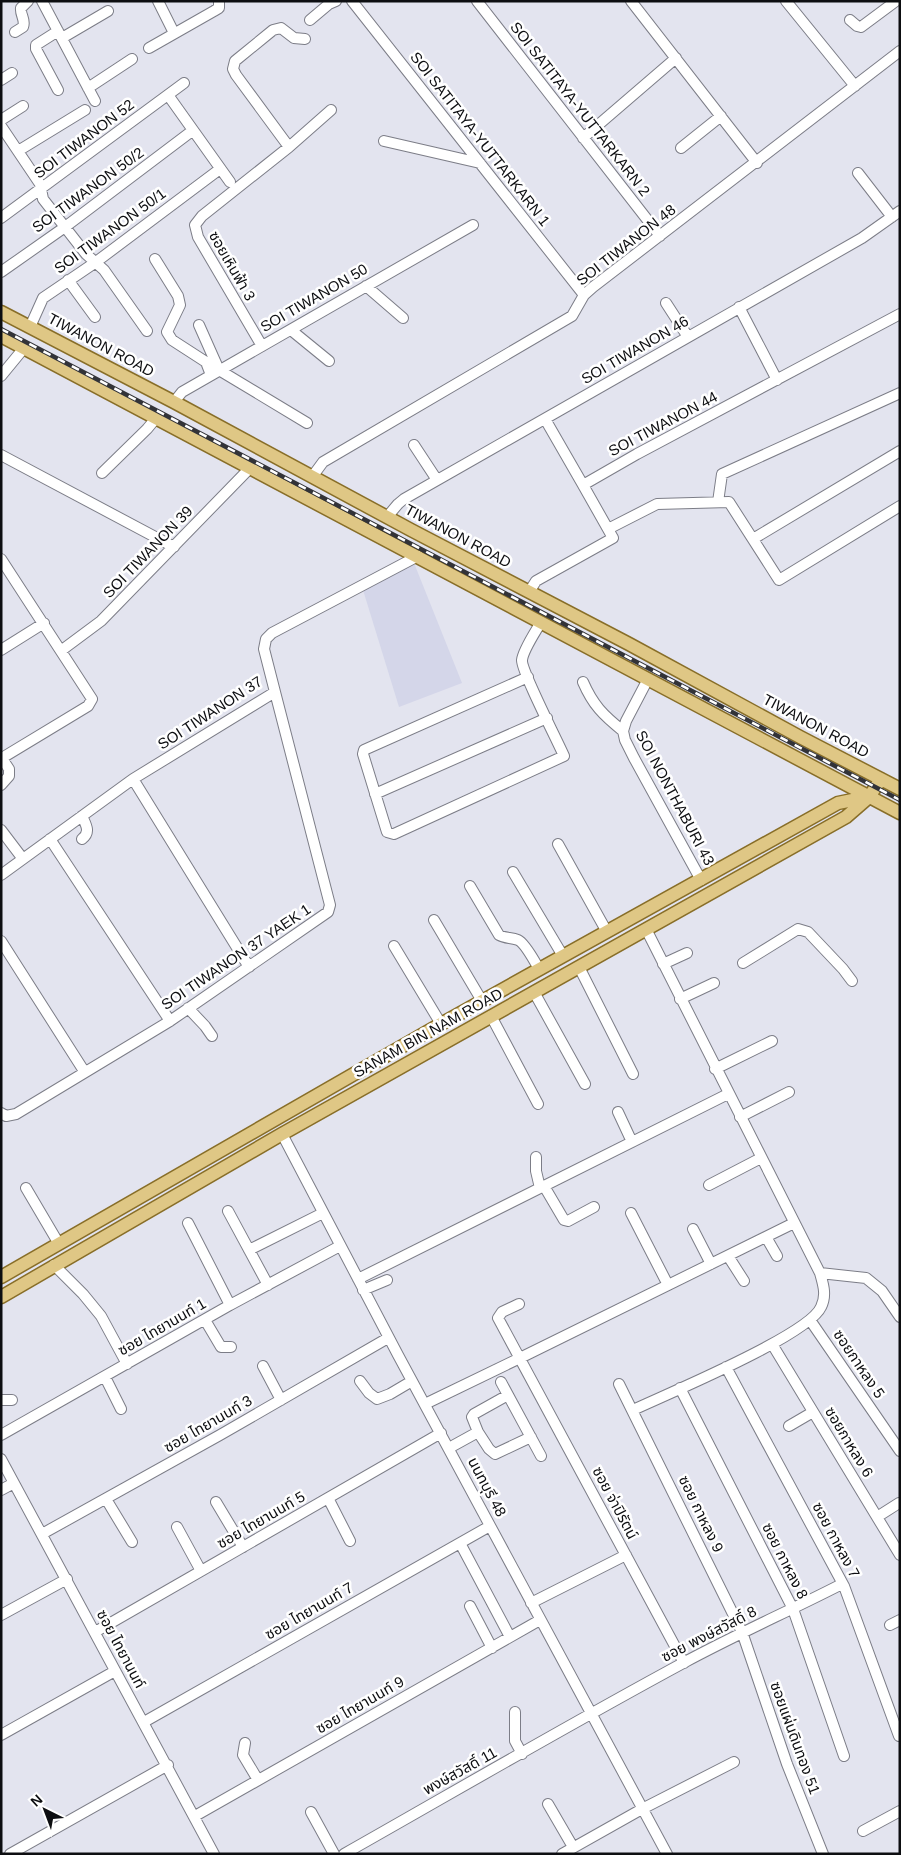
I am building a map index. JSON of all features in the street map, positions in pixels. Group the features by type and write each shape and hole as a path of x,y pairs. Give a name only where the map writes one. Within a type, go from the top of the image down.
{"main road":[{"name":"TIWANON ROAD","path":"1,312 900,788"},
{"path":"1,336 900,812"},
{"path":"401,548 411,530"},
{"name":"SANAM BIN NAM ROAD","path":"1,1297 282,1134 846,817 869,797 881,779"},
{"name":"SANAM BIN NAM ROAD","path":"1,1277 441,1024 838,803 869,797"},
{"path":"275,1120 282,1134"}],"street":[{"path":"15,32 23,27 24,20 20,13 21,8 28,1"},
{"path":"42,1 95,101"},
{"path":"158,1 174,33"},
{"path":"149,48 219,8 219,1"},
{"path":"310,20 329,4 336,1"},
{"name":"SOI SATITAYA-YUTTARKARN 1","path":"352,1 584,295"},
{"name":"SOI SATITAYA-YUTTARKARN 2","path":"477,1 660,236"},
{"path":"631,1 756,163"},
{"path":"786,1 855,86"},
{"path":"850,20 861,27 896,1"},
{"path":"58,90 36,49 36,44 108,11"},
{"path":"305,40 294,38 281,28 273,30 236,61 233,68 236,75 288,147 331,110"},
{"name":"SOI TIWANON 48","path":"312,477 322,462 572,316 584,295 900,51"},
{"path":"583,138 676,58"},
{"path":"88,88 132,59"},
{"path":"1,80 12,73"},
{"name":"SOI TIWANON 52","path":"2,216 184,83"},
{"path":"168,95 230,182"},
{"path":"1,120 23,106"},
{"path":"18,151 85,110"},
{"path":"681,148 721,116"},
{"path":"1,126 40,184 43,199 86,254 96,262 119,289 147,331"},
{"name":"SOI TIWANON 50/2","path":"1,272 65,227 192,131"},
{"path":"384,141 480,163"},
{"name":"ซอยเหินฟ้า 3","path":"262,346 198,237 195,225 202,216 288,147"},
{"name":"SOI TIWANON 50/1","path":"30,327 40,301 96,262 220,169"},
{"path":"858,173 896,214"},
{"name":"SOI TIWANON 46","path":"387,517 398,504 437,480 862,238 896,214"},
{"name":"SOI TIWANON 50","path":"174,402 182,392 473,225"},
{"path":"156,259 178,296 180,305 167,332 172,340 206,362 215,373 307,423"},
{"path":"68,280 95,317"},
{"path":"366,286 402,318"},
{"path":"666,303 688,337"},
{"path":"739,307 777,380"},
{"name":"SOI TIWANON 44","path":"583,485 900,314"},
{"path":"199,324 215,373"},
{"path":"290,330 329,362"},
{"path":"1,376 24,348"},
{"path":"718,502 722,474 900,393"},
{"path":"102,473 157,417"},
{"path":"530,592 536,581 613,538 546,419"},
{"path":"414,445 437,480"},
{"path":"753,539 900,450"},
{"path":"1,455 174,547"},
{"name":"SOI TIWANON 39","path":"62,650 101,621 250,468"},
{"path":"608,529 656,504 729,502 778,580 900,506"},
{"name":"SOI TIWANON 37","path":"1,875 133,780 276,692 264,649 266,639 272,633 418,556"},
{"path":"1,559 62,650 92,699 88,706 2,757 9,776 1,785"},
{"path":"528,677 364,750 363,754 387,832 394,834 564,756 547,718 528,677 523,667 522,658 541,622"},
{"path":"1,650 44,623"},
{"path":"583,682 592,701 623,731 626,721 648,679"},
{"name":"SOI TIWANON 37 YAEK 1","path":"1,1113 6,1116 16,1114 84,1071 170,1021 328,912 330,908 276,692"},
{"path":"375,794 547,718"},
{"name":"SOI NONTHABURI 43","path":"623,731 634,758 701,880"},
{"path":"133,780 249,967"},
{"path":"82,816 88,831 87,835 82,839"},
{"path":"1,830 23,859"},
{"path":"50,839 170,1021"},
{"path":"558,844 607,932"},
{"path":"513,872 563,956"},
{"path":"470,886 499,935 505,939 510,938 521,942 539,969"},
{"path":"434,920 482,1001"},
{"path":"633,1410 772,1344 810,1320 821,1307 825,1291 820,1273 715,1069 646,929"},
{"path":"743,963 798,929 808,932 852,981"},
{"path":"1,941 84,1071"},
{"path":"394,946 441,1024"},
{"path":"663,964 687,953"},
{"path":"579,967 633,1074"},
{"path":"680,999 714,983"},
{"path":"534,992 585,1084"},
{"path":"188,1008 212,1036"},
{"path":"491,1016 538,1104"},
{"path":"715,1069 772,1041"},
{"path":"740,1117 789,1092"},
{"path":"358,1280 728,1094"},
{"path":"618,1112 632,1142"},
{"name":"นนทบุรี 48","path":"282,1134 388,1338 667,1854"},
{"path":"536,1158 536,1171 542,1187 564,1220 568,1221 594,1207"},
{"path":"709,1185 761,1158"},
{"path":"26,1188 59,1244"},
{"path":"228,1211 268,1285"},
{"path":"249,1250 323,1213"},
{"path":"631,1213 668,1285"},
{"path":"188,1223 230,1305"},
{"path":"425,1404 794,1223"},
{"path":"693,1229 712,1264"},
{"path":"766,1237 777,1256"},
{"name":"ซอย ไทยานนท์ 1","path":"1,1435 230,1305 340,1246"},
{"path":"728,1256 744,1281"},
{"path":"54,1265 83,1294 101,1316 127,1364"},
{"path":"820,1273 866,1278 882,1291 900,1317"},
{"path":"363,1290 387,1280"},
{"name":"ซอย จ่าปิรัตน์","path":"519,1304 502,1312 498,1318 684,1663"},
{"path":"205,1320 221,1347 231,1347"},
{"name":"ซอยกาหลง 5","path":"810,1320 900,1450"},
{"name":"ซอย ไทยานนท์ 3","path":"42,1534 388,1338"},
{"name":"ซอยกาหลง 6","path":"772,1344 900,1555"},
{"path":"263,1366 281,1400"},
{"name":"ซอย กาหลง 7","path":"726,1367 844,1586 899,1736"},
{"path":"105,1377 122,1409"},
{"path":"360,1381 369,1394 377,1399 390,1394 412,1380"},
{"path":"501,1382 540,1456"},
{"name":"ซอย กาหลง 9","path":"619,1384 742,1632"},
{"name":"ซอย กาหลง 8","path":"680,1388 793,1609 844,1756"},
{"path":"508,1396 477,1412 472,1417 478,1432 494,1454 531,1437"},
{"path":"789,1426 814,1412"},
{"path":"449,1448 478,1432"},
{"name":"ซอย ไทยานนท์ 5","path":"95,1632 441,1433"},
{"name":"ซอย ไทยานนท์","path":"1,1459 168,1765 214,1854"},
{"path":"1,1490 14,1483"},
{"path":"328,1498 350,1541"},
{"path":"106,1499 132,1542"},
{"path":"216,1502 243,1547"},
{"path":"877,1517 899,1503"},
{"name":"ซอย ไทยานนท์ 7","path":"144,1722 490,1526"},
{"path":"177,1527 201,1571"},
{"path":"460,1543 510,1637"},
{"path":"531,1603 626,1555"},
{"path":"1,1615 66,1579"},
{"name":"ซอย พงษ์สวัสดิ์ 8","path":"591,1715 742,1632 838,1586 844,1586"},
{"path":"470,1606 492,1648"},
{"name":"ซอย ไทยานนท์ 9","path":"194,1816 540,1620"},
{"path":"890,1626 900,1620"},
{"name":"ซอยแผ่นดินทอง 51","path":"742,1632 787,1764 823,1854"},
{"path":"1,1735 115,1671"},
{"path":"516,1712 515,1741 522,1754"},
{"name":"พงษ์สวัสดิ์ 11","path":"344,1854 591,1715"},
{"path":"245,1743 243,1755 258,1780"},
{"path":"562,1854 642,1809 734,1762"},
{"path":"10,1854 168,1765"},
{"path":"548,1804 573,1847"},
{"path":"863,1831 900,1811"},
{"path":"311,1812 334,1854"}],"shaded area":[{"path":"414,563 462,683 399,707 363,590"}],"railway":[{"path":"1,329 900,800"}]}
